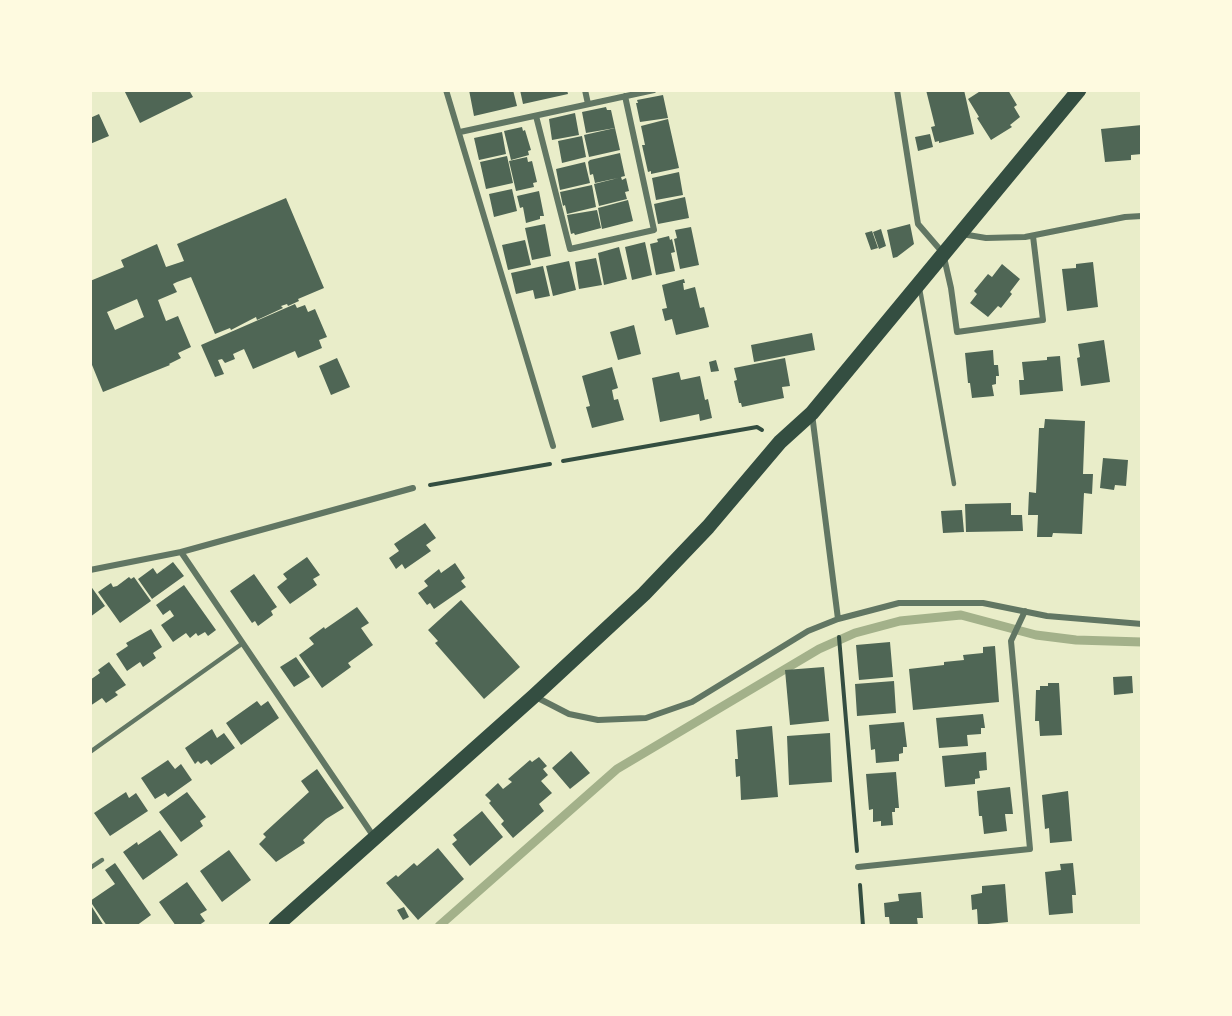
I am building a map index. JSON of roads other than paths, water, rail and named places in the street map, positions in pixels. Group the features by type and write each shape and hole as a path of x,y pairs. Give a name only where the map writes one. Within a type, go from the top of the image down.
{"main road":[{"path":"276,926 534,696 644,594 708,527 780,442 812,413 1079,90"}],"street":[{"path":"446,90 553,446"},
{"path":"585,90 588,104"},
{"path":"460,132 654,90"},
{"path":"897,90 918,224 924,234 943,253 957,332 1043,320 1033,236"},
{"path":"536,116 570,249 654,230 624,96"},
{"path":"960,233 986,238 1033,236 1125,217 1142,216"},
{"path":"812,413 838,619"},
{"path":"90,570 181,552 413,488"},
{"path":"181,552 375,838"},
{"path":"534,696 569,714 598,720 646,718 692,702 808,631 838,619 899,603 983,603 1047,616 1142,624"},
{"path":"858,867 1030,849 1011,641 1025,611"}],"lane":[{"path":"919,282 954,484"},
{"path":"90,752 243,643"},
{"path":"90,868 102,860"}],"waterway":[{"path":"439,926 617,769 819,649 855,633 900,621 961,615 1036,635 1076,640 1142,642"}]}
